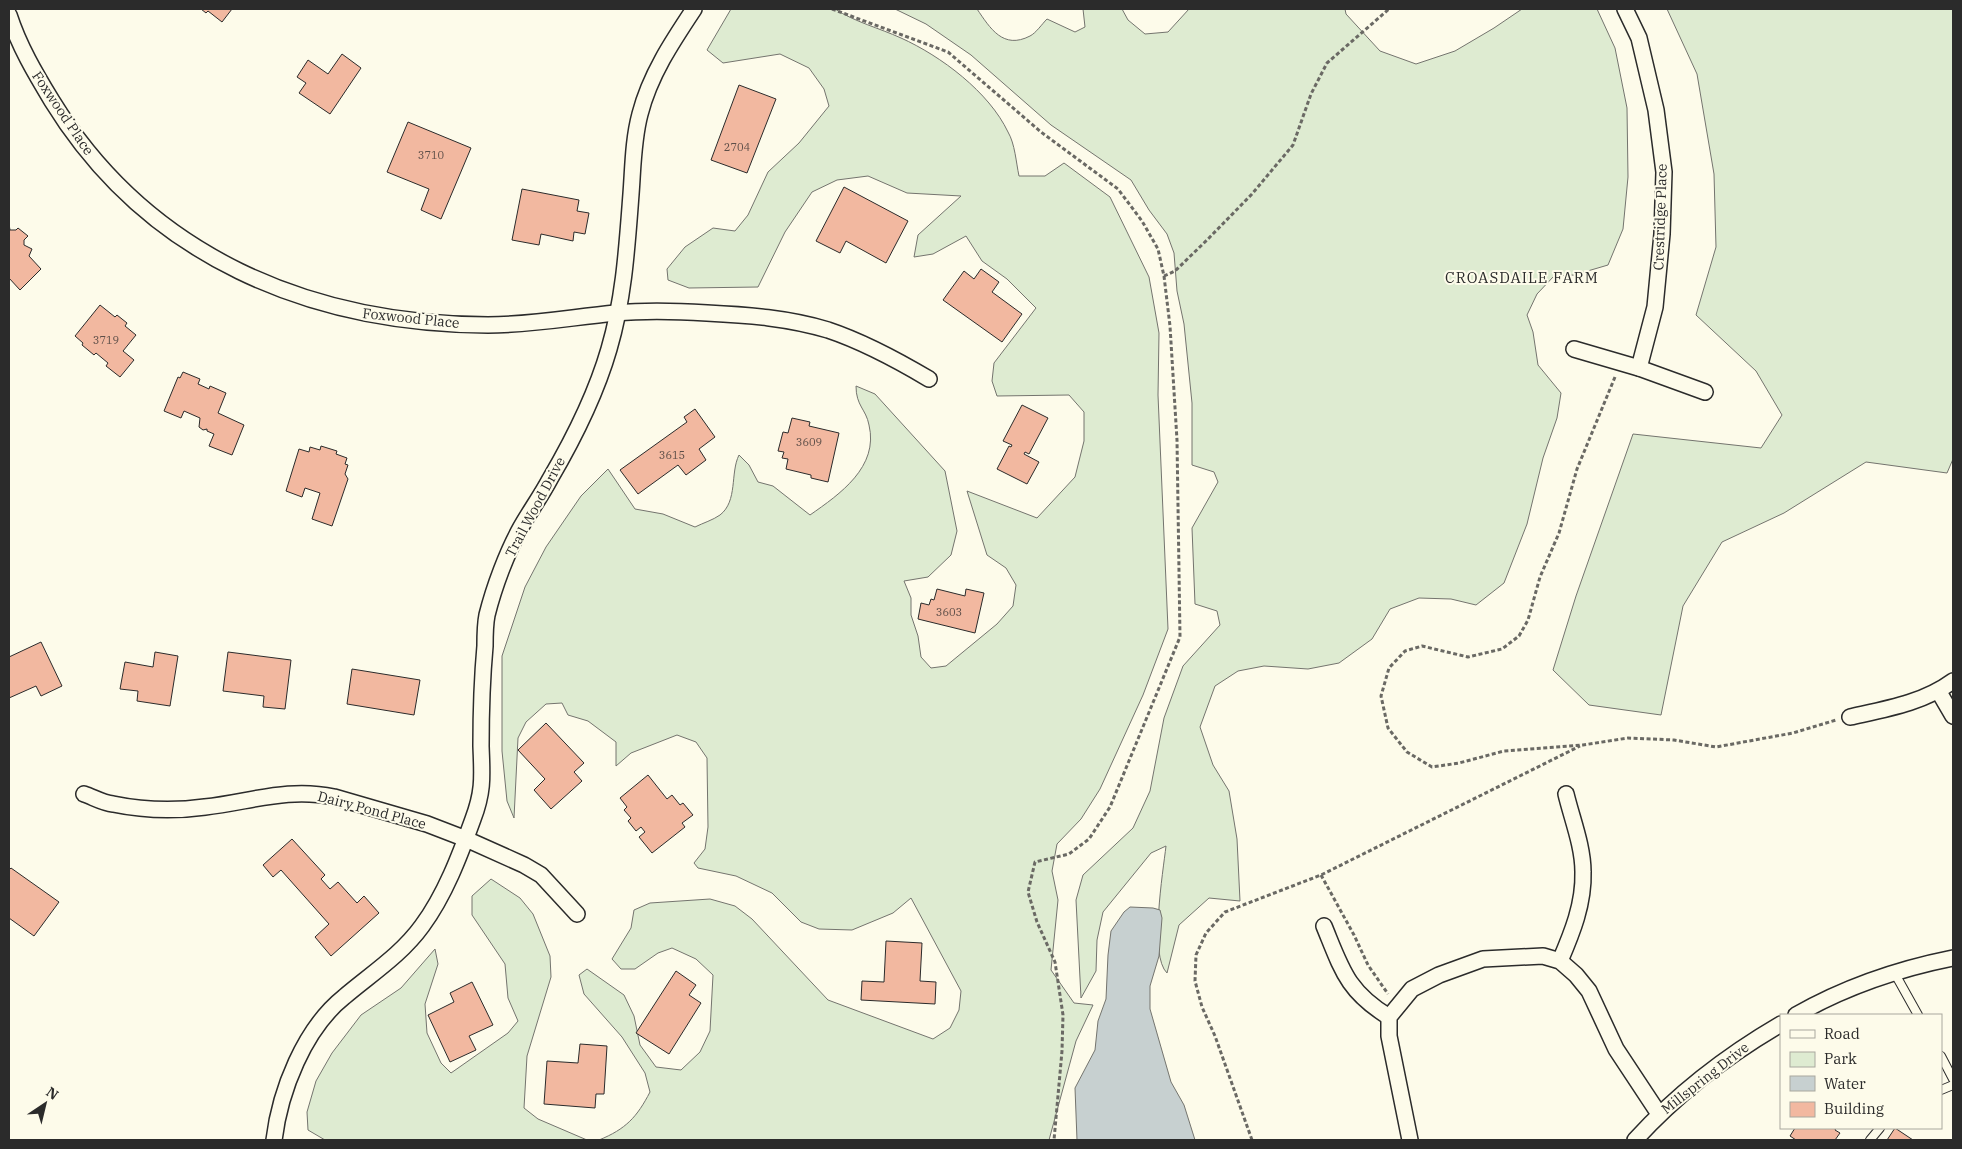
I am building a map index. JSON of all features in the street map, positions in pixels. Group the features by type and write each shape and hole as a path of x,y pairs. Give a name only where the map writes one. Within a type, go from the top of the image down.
{"street":[{"name":"Trail Wood Drive","path":"274,1140 277,1120 287,1087 314,1032 329,1011 388,962 422,927 434,909 466,839 482,795 482,679 487,616 513,542 551,479 596,389 609,350 624,281 634,144 640,112 654,76 673,40 694,9"},
{"name":"Crestridge Place","path":"1625,9 1639,38 1656,110 1664,172 1662,234 1655,307 1639,368"},
{"name":"Foxwood Place","path":"9,15 16,38 30,65 61,114 95,160 133,199 182,239 220,263 298,295 336,308 386,317 445,324 489,325 618,313 688,312 755,315 789,320 828,330 869,346 929,379"},
{"path":"1574,349 1639,368 1705,392"},
{"path":"1850,717 1899,707 1939,692 1953,681"},
{"path":"1939,692 1953,716"},
{"name":"Dairy Pond Place","path":"84,794 112,804 150,808 190,809 277,794 319,794 427,824 524,865 541,875 577,914"},
{"path":"1560,961 1580,906 1583,872 1577,834 1566,794"},
{"path":"1324,926 1340,966 1353,988 1372,1007 1389,1018"},
{"path":"1410,1140 1389,1036 1389,1018 1412,990 1439,976 1483,959 1543,956 1560,961 1576,975 1589,991 1616,1049 1659,1114"},
{"path":"1798,1014 1817,1004 1894,972 1953,958"},
{"name":"Millspring Drive","path":"1635,1140 1659,1114 1694,1083 1734,1053 1780,1025"}],"lane":[{"path":"1894,972 1917,1014"},
{"path":"1942,1058 1953,1079"},
{"path":"1870,1140 1879,1129"}],"path":[{"path":"832,9 948,52 1041,132 1118,189 1142,221 1158,249 1164,276 1170,326 1177,440 1180,638 1117,790 1089,839 1069,854 1035,862 1028,892 1055,962 1063,1015 1062,1051 1054,1140"},
{"path":"1164,276 1175,271 1246,200 1276,166 1293,145 1310,94 1327,63 1389,9"},
{"path":"1620,363 1577,469 1559,533 1540,577 1528,620 1519,636 1502,649 1468,657 1422,646 1405,651 1389,668 1381,696 1388,728 1407,752 1432,767 1459,763 1504,751 1628,738 1674,740 1716,748 1793,733 1850,717"},
{"path":"1252,1140 1215,1036 1202,1007 1195,981 1196,955 1206,933 1225,912 1321,875 1583,744"},
{"path":"1321,875 1368,965 1382,988 1399,1005"}],"green space":[{"path":"731,9 835,9 901,38 932,55 976,89 1000,117 1012,142 1019,176 1045,176 1064,163 1110,197 1149,277 1159,333 1158,395 1168,629 1143,695 1100,789 1081,819 1057,844 1052,871 1058,900 1051,970 1074,1003 1093,1005 1076,1041 1049,1140 599,1140 624,1127 635,1115 650,1092 645,1073 622,1037 584,994 579,975 587,969 624,995 634,1016 640,1045 656,1067 681,1070 700,1052 710,1031 713,975 696,959 672,948 658,953 635,969 621,969 612,959 631,928 634,910 650,903 710,899 735,906 752,919 828,1000 933,1039 950,1028 959,1010 961,991 911,898 893,913 852,930 819,929 801,922 772,893 736,876 698,868 694,863 705,849 708,827 707,758 696,742 677,735 631,753 616,766 616,742 588,721 568,715 562,703 546,704 526,722 518,738 514,818 507,801 502,751 502,656 525,587 546,547 581,496 608,469 635,509 663,514 695,527 717,517 726,509 732,495 736,462 739,455 749,465 758,482 773,486 810,515 844,488 863,466 871,440 868,420 859,403 856,386 875,394 945,471 957,531 951,555 928,577 904,581 911,598 911,615 918,636 921,657 931,668 946,666 997,624 1013,606 1016,585 1006,568 987,555 967,491 1037,518 1075,477 1084,441 1084,412 1069,395 997,396 992,381 994,363 1036,308 1007,279 982,261 966,236 933,254 914,257 918,235 961,196 907,193 868,176 837,180 812,192 785,232 758,287 689,288 668,280 667,269 685,247 713,228 735,231 748,215 768,172 799,143 829,106 824,89 809,68 780,54 723,63 707,50"},
{"path":"895,9 977,9 992,30 998,35 1005,39 1021,40 1037,31 1047,19 1075,32 1085,27 1083,9 1122,9 1128,20 1145,34 1168,32 1189,9 1345,9 1346,14 1380,51 1416,64 1455,51 1522,9 1597,9 1615,48 1627,108 1628,177 1623,229 1608,265 1574,275 1554,276 1537,294 1527,315 1533,332 1538,365 1561,393 1557,418 1543,458 1527,524 1504,583 1476,605 1451,599 1419,598 1390,609 1372,639 1339,663 1308,669 1264,666 1238,671 1215,686 1200,727 1213,765 1229,791 1237,839 1240,901 1209,898 1179,925 1167,973 1162,964 1158,932 1160,893 1166,846 1151,853 1103,912 1097,940 1096,971 1081,998 1076,900 1083,875 1133,828 1150,791 1164,718 1183,666 1220,625 1217,611 1195,604 1192,528 1218,482 1214,472 1192,465 1192,403 1184,324 1177,291 1174,253 1167,234 1149,210 1131,180 1051,125 971,55 926,24"},
{"path":"1667,9 1953,9 1953,459 1947,473 1866,462 1784,513 1722,542 1683,606 1661,715 1589,705 1553,670 1576,596 1633,434 1761,448 1782,415 1756,371 1696,315 1716,247 1714,174 1697,74"},
{"path":"491,879 520,898 533,914 550,956 551,977 527,1056 524,1108 538,1119 587,1140 325,1140 308,1130 307,1112 316,1081 332,1053 361,1015 401,988 435,949 438,964 425,1004 427,1033 441,1063 451,1073 508,1033 518,1021 508,998 505,964 472,915 472,896"}],"water":[{"path":"1130,907 1160,910 1162,918 1159,956 1150,986 1150,1009 1171,1082 1184,1105 1195,1140 1077,1140 1075,1088 1095,1050 1098,1021 1106,999 1111,931 1124,912"}],"building":[{"path":"201,9 232,9 222,22 208,11 206,13"},
{"path":"342,54 361,68 330,114 299,93 306,83 297,77 308,60 328,74"},
{"path":"739,85 776,99 747,173 711,160"},
{"path":"408,122 471,148 441,219 421,210 429,189 387,172"},
{"path":"844,187 908,221 886,263 846,241 840,253 816,241"},
{"path":"522,189 579,200 577,211 589,213 585,234 574,232 573,241 541,234 539,245 512,240"},
{"path":"9,224 10,230 18,228 28,236 24,240 24,245 32,249 29,256 41,269 20,290 9,278"},
{"path":"981,269 999,282 992,292 1022,314 1002,342 943,300 964,271 974,279"},
{"path":"100,305 115,317 117,315 127,323 125,326 136,335 123,351 134,360 120,377 106,366 108,363 96,353 94,355 75,336"},
{"path":"183,372 200,379 198,384 209,389 210,386 226,393 218,413 244,425 232,455 209,446 214,434 207,431 207,429 203,430 199,427 200,418 184,411 181,418 164,411 178,377 180,378"},
{"path":"1022,405 1048,418 1029,454 1025,452 1024,454 1039,462 1027,484 997,469 1009,446 1011,447 1012,445 1003,441"},
{"path":"695,409 715,437 699,449 706,460 686,475 678,465 638,494 620,470 687,422 684,417"},
{"path":"792,418 810,422 809,426 839,433 828,482 811,478 811,475 786,469 788,459 782,458 784,452 778,451 783,432 788,433"},
{"path":"321,446 337,451 336,454 347,458 345,464 348,465 345,474 348,479 332,526 312,519 320,493 305,488 302,497 286,491 299,449 309,452 310,447 320,450"},
{"path":"937,589 965,596 966,589 984,593 975,633 918,619 921,603 929,605 931,599 934,600"},
{"path":"41,642 62,686 41,696 36,686 9,698 9,657"},
{"path":"155,652 178,656 170,706 137,701 138,691 120,689 125,662 153,667"},
{"path":"228,652 291,660 285,709 263,707 264,696 223,691"},
{"path":"352,669 420,680 414,715 347,704"},
{"path":"546,723 584,763 574,772 582,781 551,809 534,790 545,779 518,750"},
{"path":"648,775 667,799 672,795 680,805 683,803 693,815 682,823 685,827 652,853 639,837 645,832 641,827 636,831 628,821 631,818 624,810 627,807 620,798"},
{"path":"292,839 325,875 321,879 330,889 338,882 357,903 364,896 379,913 331,956 315,937 329,924 281,870 273,877 263,865"},
{"path":"11,868 59,902 34,936 9,918 9,870"},
{"path":"886,941 922,943 920,981 936,982 935,1004 861,1000 862,981 884,982"},
{"path":"676,971 696,985 689,995 701,1003 669,1054 636,1033"},
{"path":"472,982 493,1025 469,1036 476,1050 450,1062 428,1015 454,1002 450,993"},
{"path":"580,1044 607,1046 604,1094 596,1094 595,1108 544,1104 547,1061 578,1063"},
{"path":"1794,1129 1836,1129 1840,1133 1835,1140 1796,1140 1790,1136"},
{"path":"1894,1129 1896,1129 1913,1140 1887,1140"}],"district":[{"name":"CROASDAILE FARM","path":"1522,278"}]}
